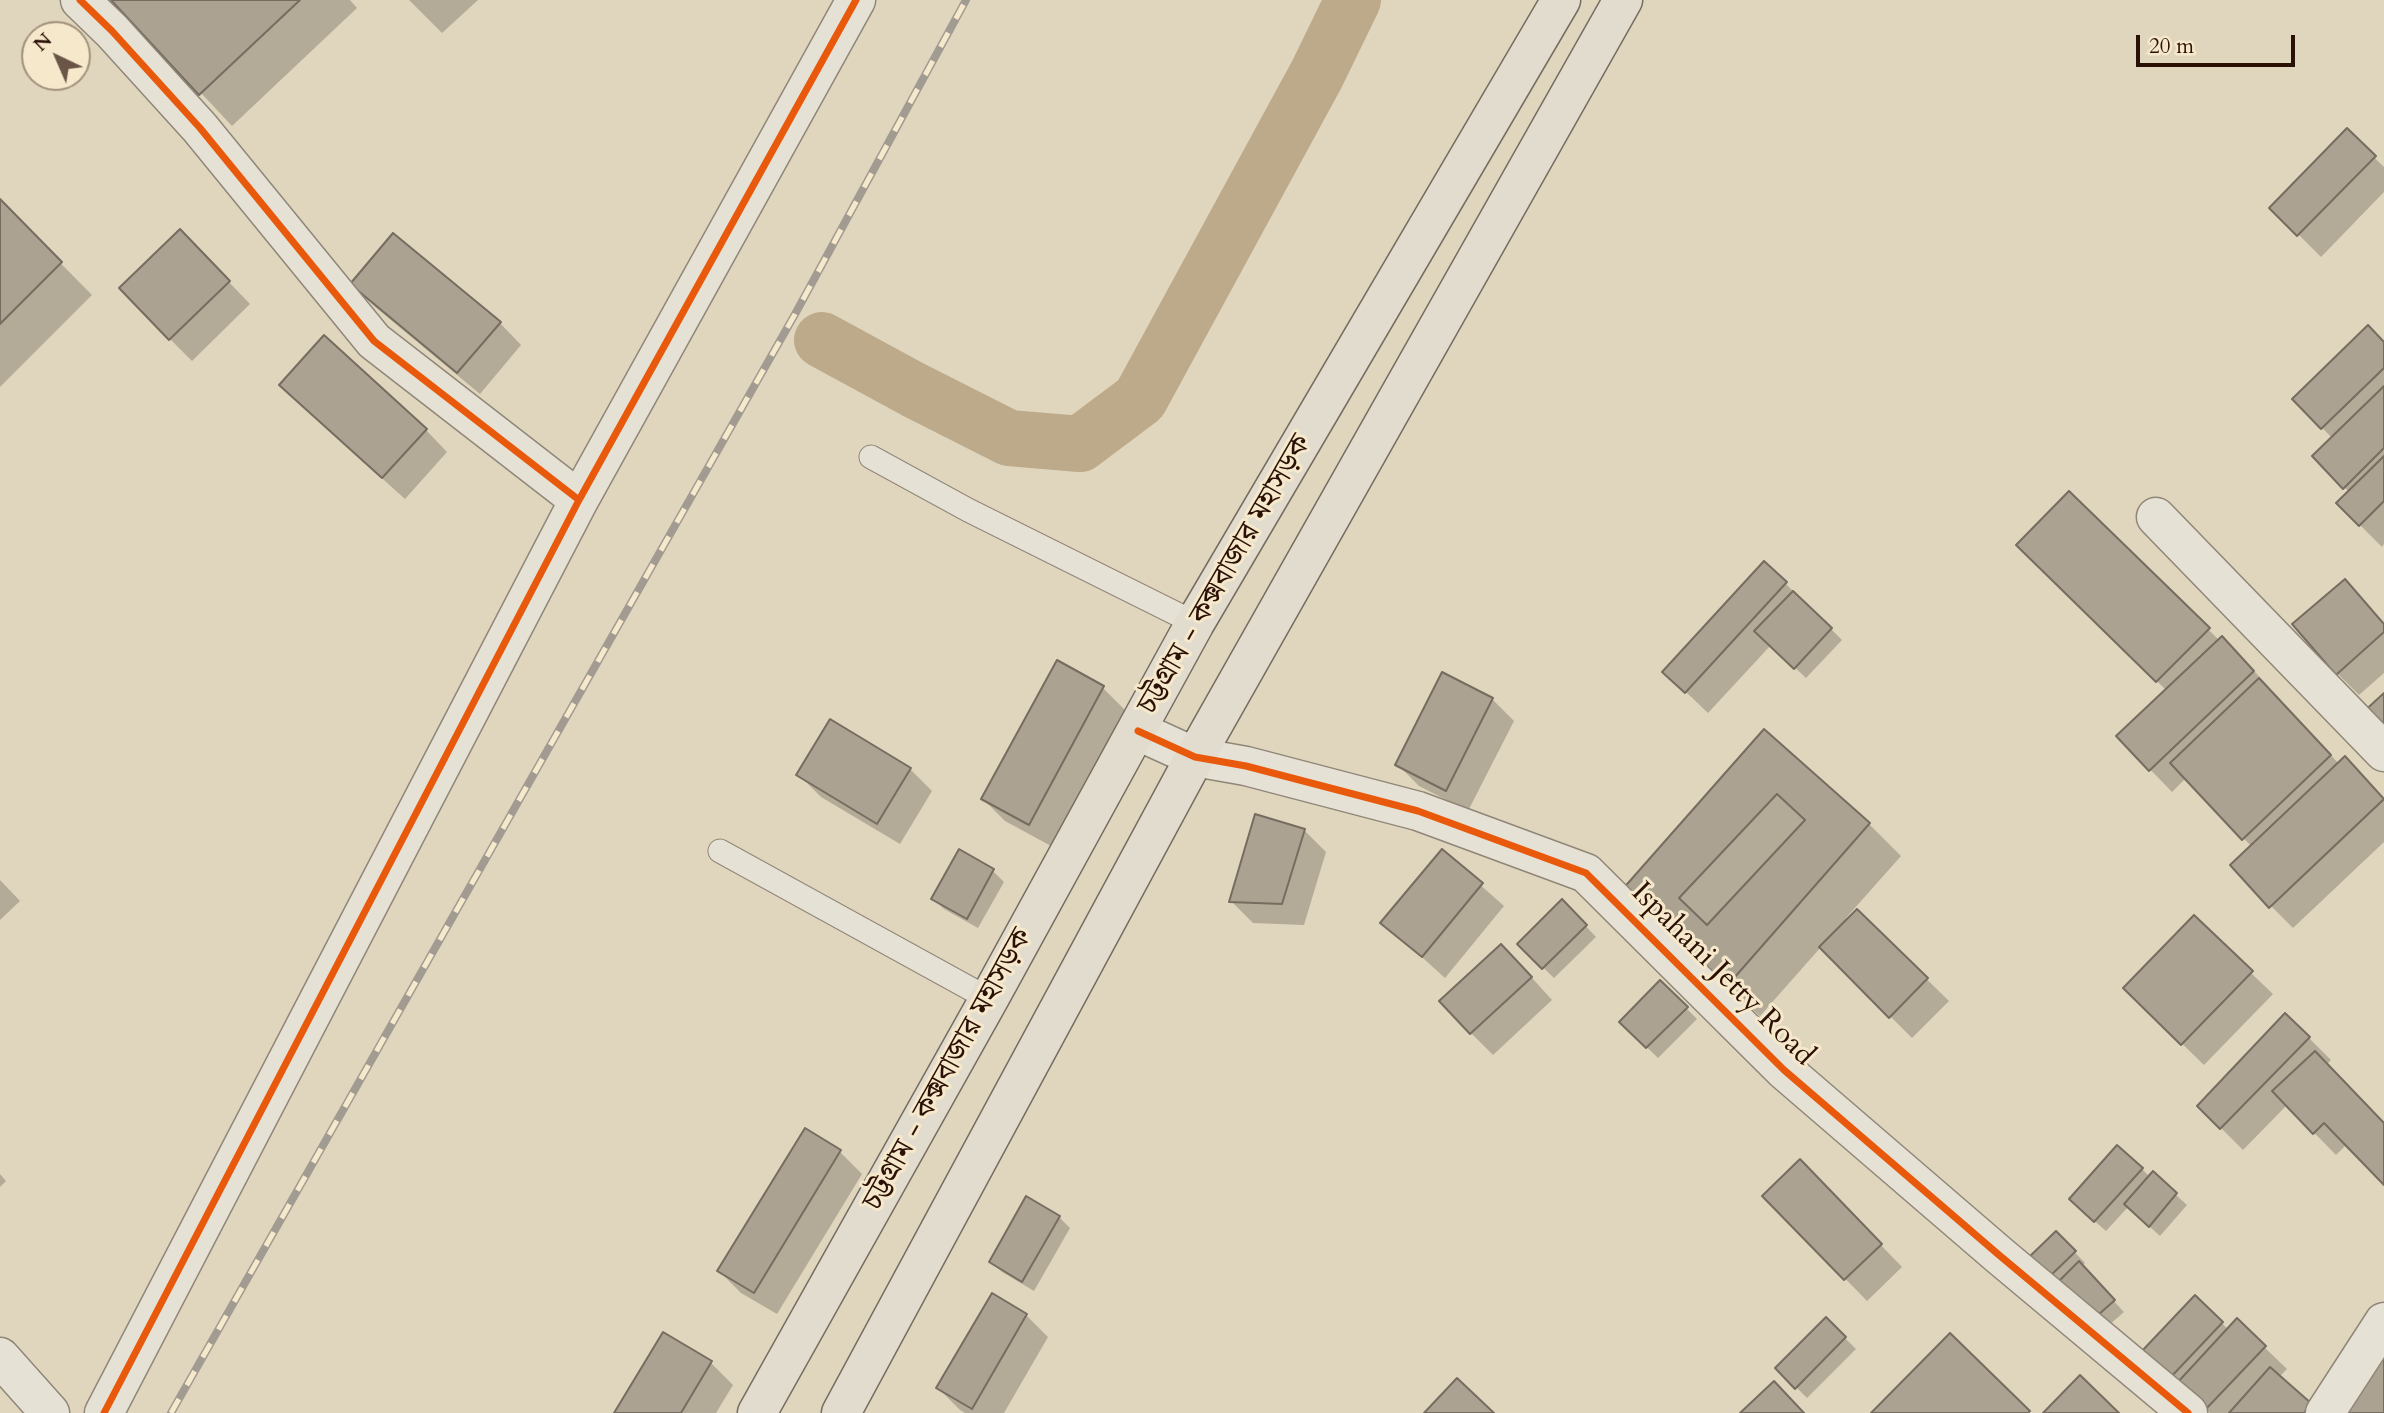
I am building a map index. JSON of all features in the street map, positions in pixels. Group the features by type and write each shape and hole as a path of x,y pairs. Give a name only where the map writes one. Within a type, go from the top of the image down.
{"highway":[{"name":"চট্টগ্রাম - কক্সবাজার মহাসড়ক","path":"757,1413 1138,731 1195,623 1561,0"},
{"name":"চট্টগ্রাম - কক্সবাজার মহাসড়ক","path":"841,1413 1195,757 1623,0"}],"street":[{"path":"80,0 112,31 200,128 374,341 579,500"},
{"path":"104,1413 579,500 856,0"},
{"path":"2156,517 2384,752"},
{"name":"Ispahani Jetty Road","path":"1138,731 1195,757 1246,766 1418,811 1586,873 1784,1070 2188,1413"},
{"path":"2325,1413 2384,1322"},
{"path":"0,1357 50,1413"}],"lane":[{"path":"870,457 968,510 1195,623"},
{"path":"720,851 989,999"}],"building":[{"path":"111,0 300,0 199,95"},
{"path":"2347,128 2376,156 2297,236 2269,208"},
{"path":"0,199 62,262 0,324"},
{"path":"180,229 230,281 169,340 119,288"},
{"path":"393,233 501,322 457,373 350,284"},
{"path":"2368,325 2384,342 2384,368 2321,429 2292,399"},
{"path":"324,335 427,429 382,478 279,385"},
{"path":"2384,386 2384,448 2343,489 2312,456"},
{"path":"2384,456 2384,501 2359,526 2336,503"},
{"path":"2069,491 2210,628 2156,682 2016,545"},
{"path":"1764,561 1787,582 1685,693 1662,672"},
{"path":"2345,579 2384,624 2384,632 2336,675 2292,624"},
{"path":"1793,591 1832,628 1794,669 1754,631"},
{"path":"2222,636 2254,671 2149,771 2116,736"},
{"path":"1057,660 1104,686 1029,825 981,799"},
{"path":"1442,672 1493,698 1446,791 1395,765"},
{"path":"2259,678 2331,755 2242,840 2170,763"},
{"path":"2384,693 2384,743 2359,716"},
{"path":"830,719 911,768 877,824 796,775"},
{"path":"1764,729 1870,823 1727,986 1621,891","holes":["1777,794 1805,820 1707,925 1679,898"]},
{"path":"2345,756 2384,799 2269,908 2230,865"},
{"path":"1255,814 1305,829 1282,904 1229,902"},
{"path":"959,849 994,869 967,919 931,899"},
{"path":"1442,849 1483,883 1422,957 1380,923"},
{"path":"1562,899 1587,925 1542,969 1517,944"},
{"path":"1857,909 1928,978 1889,1018 1819,947"},
{"path":"2194,915 2253,971 2181,1045 2123,988"},
{"path":"1501,944 1532,977 1470,1034 1439,1001"},
{"path":"1660,980 1688,1007 1646,1048 1619,1022"},
{"path":"2285,1013 2310,1037 2220,1129 2197,1106"},
{"path":"2315,1051 2384,1123 2384,1185 2324,1123 2313,1134 2272,1091"},
{"path":"805,1128 841,1150 754,1293 717,1271"},
{"path":"2117,1145 2143,1168 2094,1222 2069,1199"},
{"path":"1800,1159 1882,1244 1844,1280 1762,1196"},
{"path":"2153,1171 2177,1193 2149,1227 2124,1204"},
{"path":"1026,1196 1060,1216 1022,1282 989,1262"},
{"path":"2056,1231 2076,1251 2046,1280 2026,1260"},
{"path":"2079,1261 2115,1300 2089,1323 2054,1286"},
{"path":"992,1293 1027,1314 972,1409 936,1388"},
{"path":"2195,1295 2223,1322 2169,1379 2141,1352"},
{"path":"1826,1317 1846,1337 1795,1389 1775,1368"},
{"path":"2237,1318 2266,1346 2205,1410 2177,1383"},
{"path":"663,1332 712,1361 681,1413 614,1413"},
{"path":"1950,1333 2030,1411 1871,1413"},
{"path":"2384,1354 2384,1413 2343,1413"},
{"path":"2270,1367 2312,1404 2304,1413 2229,1413"},
{"path":"2080,1375 2119,1413 2043,1413"},
{"path":"1457,1378 1494,1413 1424,1413"},
{"path":"1774,1381 1804,1413 1740,1413"}],"waterway":[{"path":"822,340 1009,438 1080,444 1140,399 1317,74 1353,0"}],"railway":[{"path":"171,1413 794,316 966,0"}],"cycle path":[{"path":"80,0 112,31 200,128 374,341 579,500"},
{"path":"104,1413 579,500 856,0"},
{"path":"1138,731 1195,757 1246,766 1418,811 1586,873 1784,1070 2188,1413"}]}
